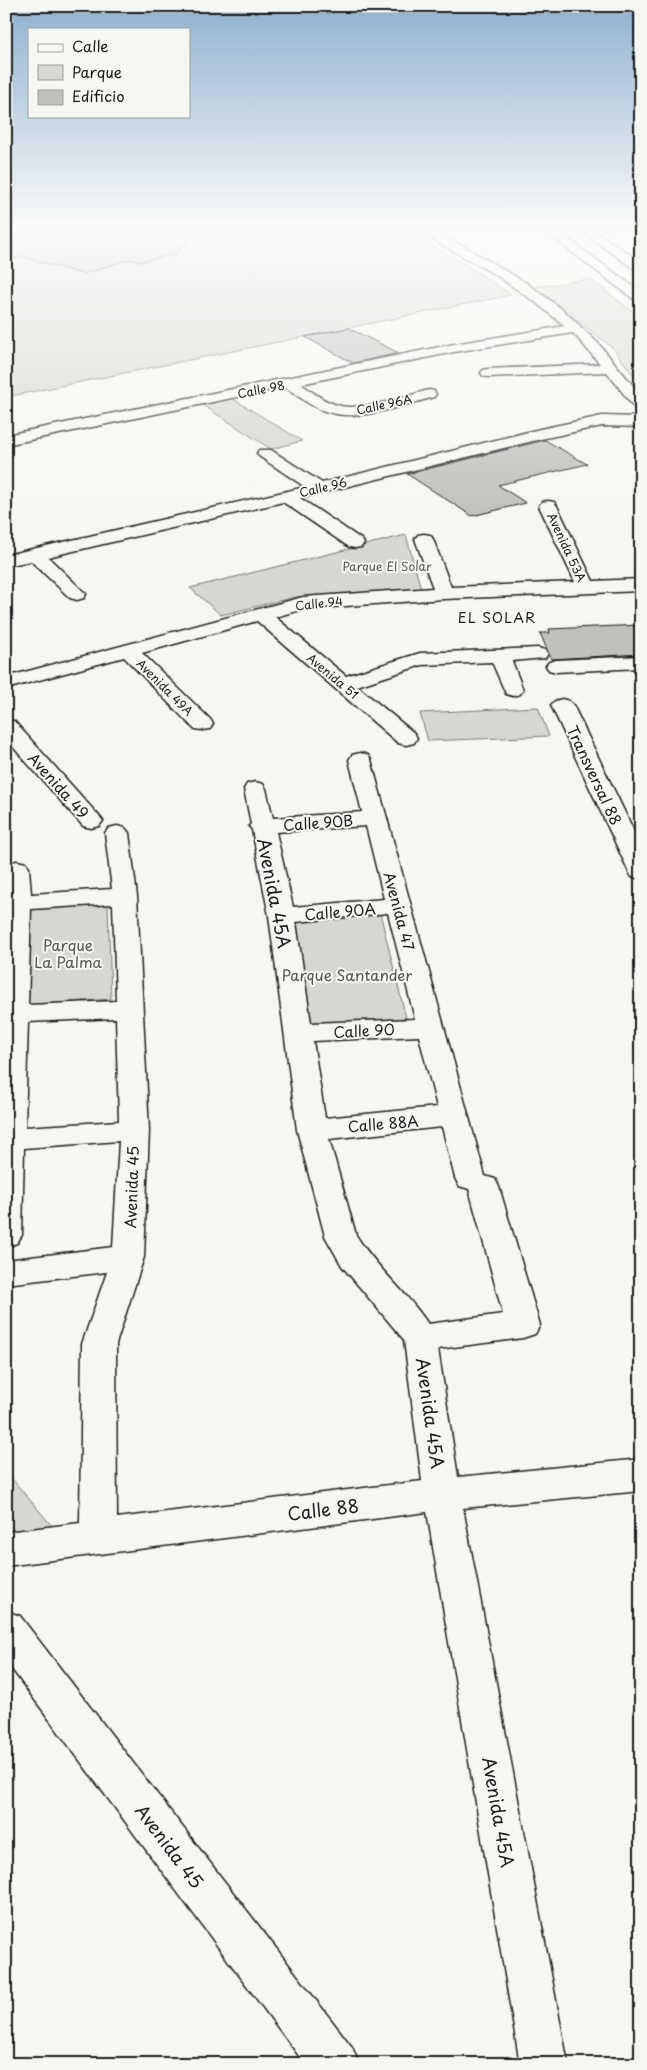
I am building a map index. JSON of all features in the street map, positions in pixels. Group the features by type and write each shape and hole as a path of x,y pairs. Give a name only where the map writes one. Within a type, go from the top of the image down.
{"main road":[{"path":"570,325 611,368 641,407"},
{"name":"Calle 98","path":"6,440 454,348 575,329"},
{"path":"488,373 611,368"},
{"name":"Calle 96A","path":"289,383 329,408 338,411 354,412 429,394"},
{"name":"Calle 96","path":"6,561 286,496 540,434 602,421 641,422"},
{"path":"265,453 318,488"},
{"path":"286,496 355,543"},
{"name":"Avenida 53A","path":"548,506 586,588"},
{"path":"424,539 444,593"},
{"path":"34,554 77,594"},
{"name":"Calle 94","path":"6,683 303,603 444,593 641,584"},
{"name":"Avenida 51","path":"260,614 406,738"},
{"name":"Avenida 49A","path":"128,650 202,724"},
{"path":"343,684 420,659 538,654"},
{"path":"500,656 513,690"},
{"path":"556,666 641,662"},
{"name":"Transversal 88","path":"562,705 641,872"},
{"name":"Avenida 49","path":"6,726 92,821"},
{"name":"Avenida 47","path":"360,760 454,1116 523,1325 420,1338"},
{"name":"Avenida 45A","path":"255,790 261,826 282,916 312,1130 341,1236 353,1257 408,1320 420,1338 442,1494 544,2064"},
{"name":"Calle 90B","path":"261,826 375,818"},
{"name":"Avenida 45","path":"98,1537 99,1344 128,1257 134,1130 124,896 117,833"},
{"path":"6,1235 19,902 17,868"},
{"path":"19,902 124,896"},
{"name":"Calle 90A","path":"282,916 398,905"},
{"path":"15,1014 129,1009"},
{"name":"Calle 90","path":"297,1033 430,1027"},
{"name":"Calle 88A","path":"312,1130 454,1116"},
{"path":"11,1138 134,1130"},
{"path":"6,1272 128,1257"},
{"name":"Calle 88","path":"6,1549 442,1494 641,1475"},
{"name":"Avenida 45","path":"6,1629 335,2064"}],"green space":[{"path":"6,325 364,325 6,397"},
{"path":"583,325 641,325 641,385 613,348"},
{"path":"230,397 302,441 271,449 201,404"},
{"name":"Parque El Solar","path":"406,535 421,589 295,597 221,615 190,588"},
{"path":"538,707 549,736 428,741 420,713"},
{"name":"Parque La Palma","path":"108,902 111,999 27,1005 27,906"},
{"name":"Parque Santander","path":"380,913 406,1018 309,1025 290,919"},
{"path":"6,1472 58,1533 6,1539"}],"building":[{"path":"348,328 399,353 353,363 305,337"},
{"path":"545,440 587,464 498,485 526,503 472,516 407,474"},
{"path":"641,625 641,654 551,659 540,633 550,633 549,629"}],"district":[{"name":"EL SOLAR","path":"497,617"}]}
